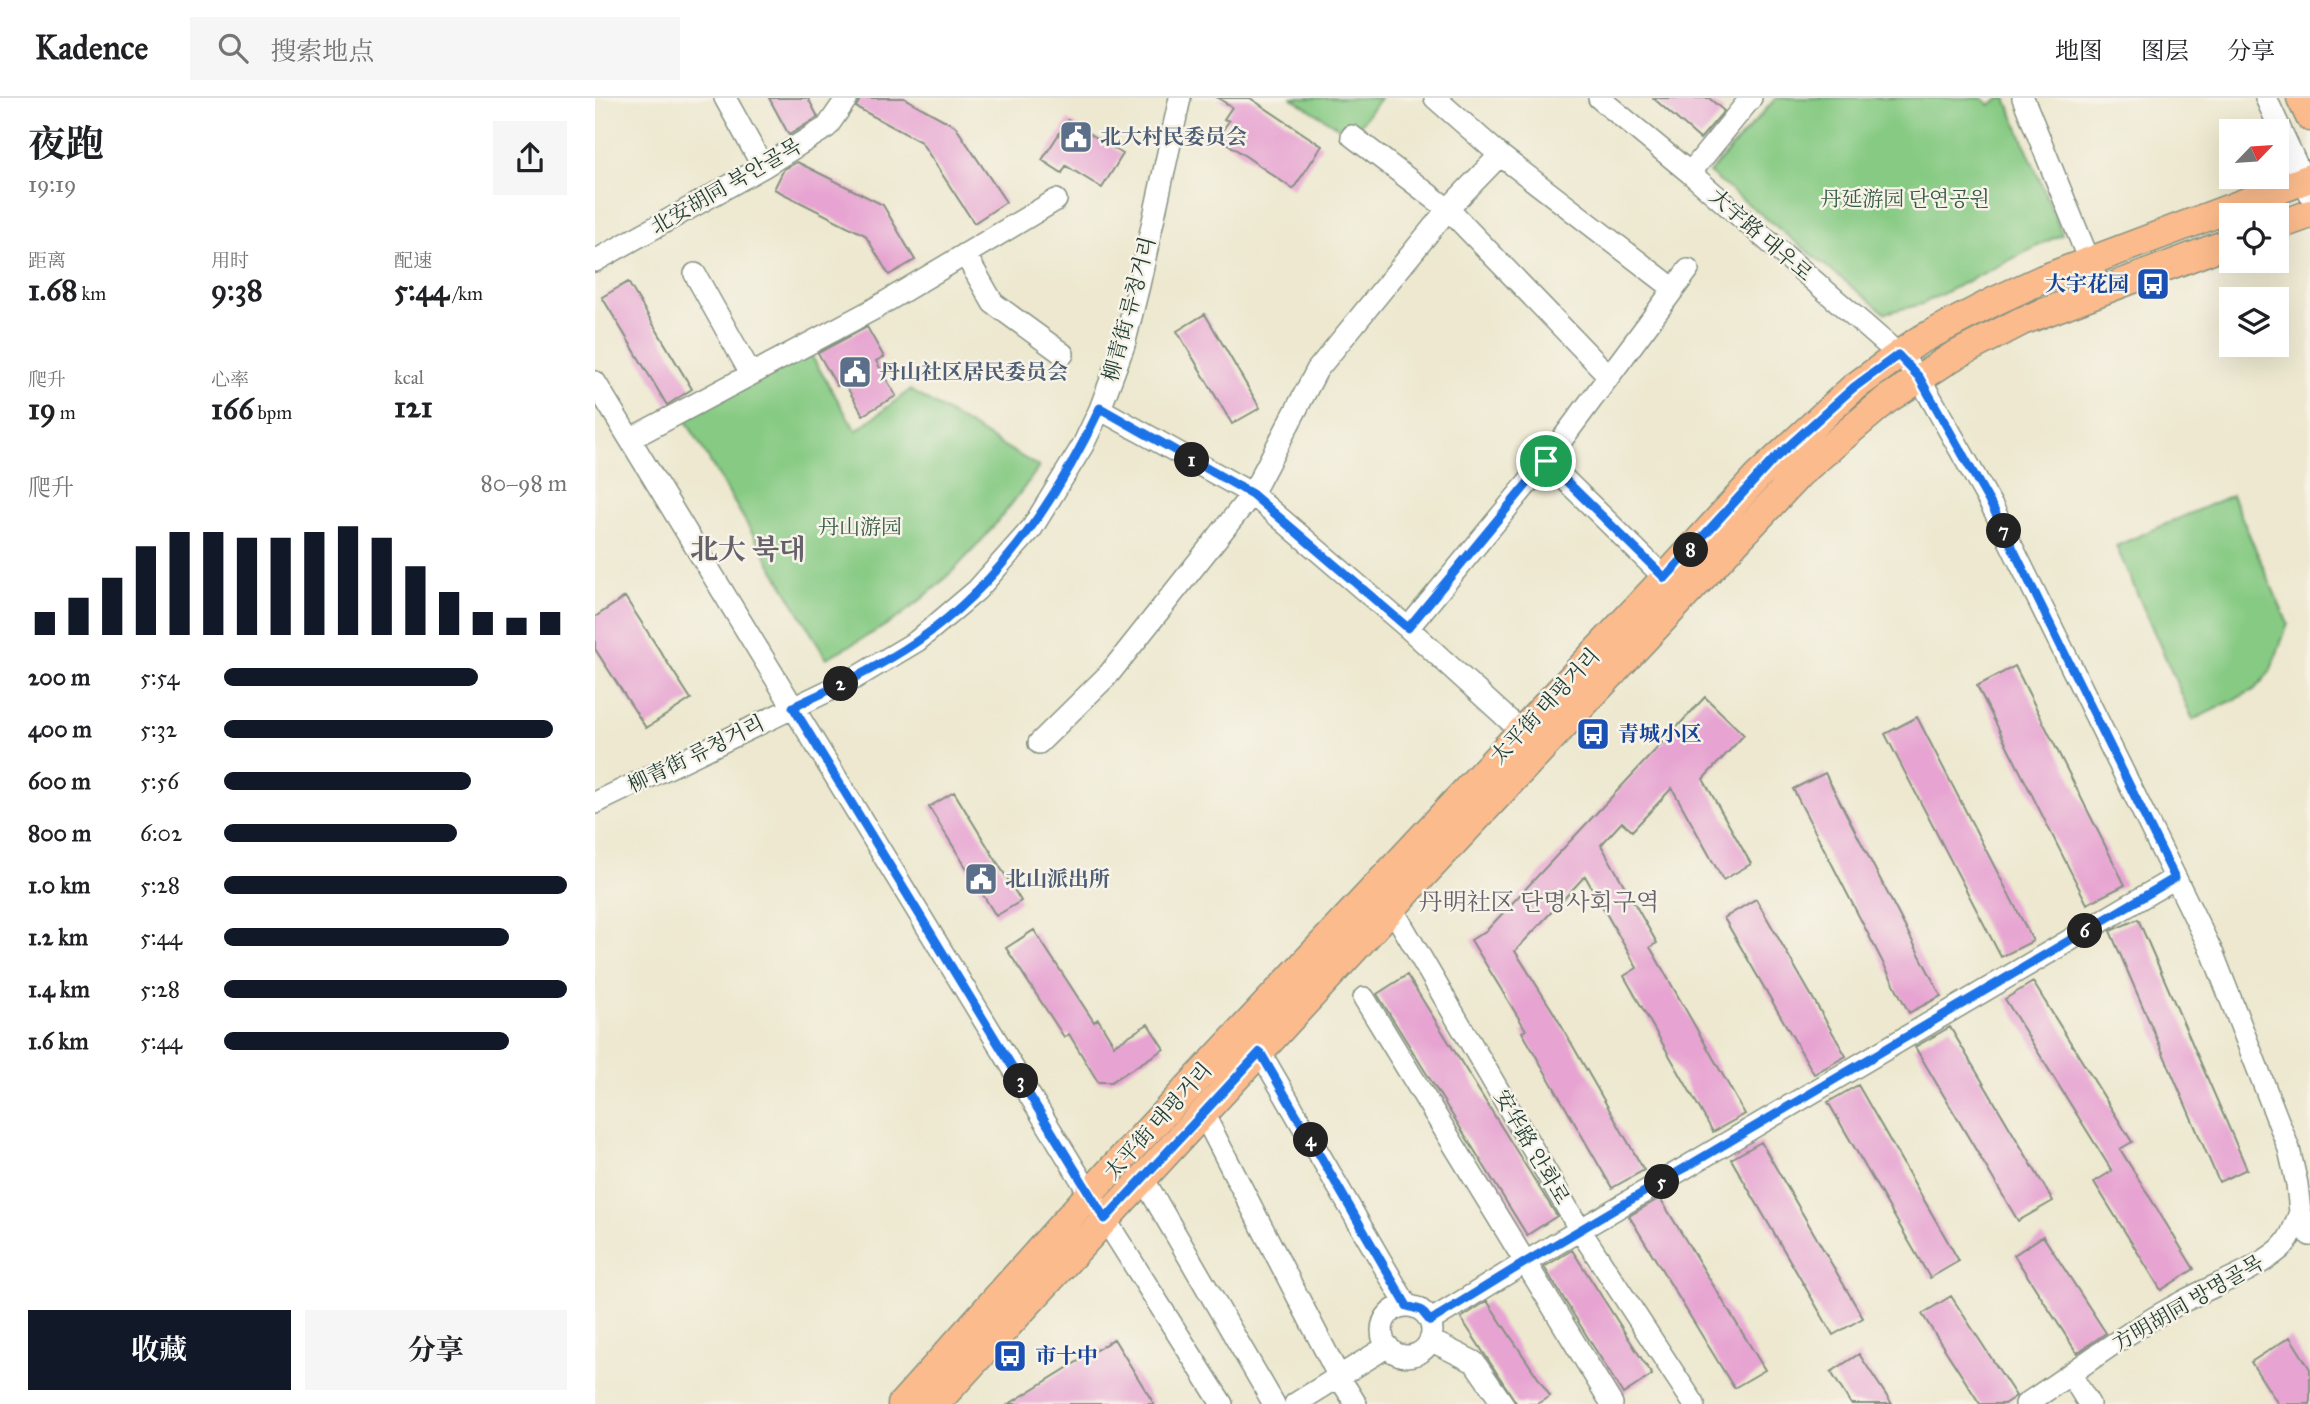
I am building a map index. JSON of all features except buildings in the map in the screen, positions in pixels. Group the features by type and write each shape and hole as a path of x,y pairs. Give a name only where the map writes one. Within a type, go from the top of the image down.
{"main road":[{"path":"2301,98 2310,117"},
{"name":"太平街 태평거리","path":"935,1404 1260,1052 1521,731 1773,460 1853,388 1939,329 1995,301 2090,261 2308,184"},
{"path":"2289,222 2310,214"},
{"name":"太平街 태평거리","path":"902,1404 1177,1099 1385,896 1800,473 1886,400 1952,357 2002,331 2101,290 2219,246"}],"street":[{"path":"725,98 763,167"},
{"name":"北安胡同 북안골목","path":"595,261 763,167 827,127 847,98"},
{"name":"柳青街 류청거리","path":"595,803 855,678 917,641 977,590 1032,528 1083,444 1124,345 1180,98"},
{"path":"1435,98 1500,155 1674,289"},
{"name":"大宇路 대우로","path":"1599,98 1690,173 1898,355 1919,377 1994,510 2213,954 2289,1149 2310,1234"},
{"path":"1690,173 1751,98"},
{"path":"2023,98 2101,290"},
{"path":"2266,98 2308,184"},
{"path":"1352,136 1448,209 1609,376"},
{"path":"1039,743 1109,674 1252,494 1317,370 1448,209 1500,155"},
{"path":"630,439 872,310 1056,200"},
{"path":"965,254 993,303 1063,354"},
{"path":"1408,628 1546,461 1688,270"},
{"path":"695,274 751,374"},
{"path":"595,382 1105,1219 1221,1404"},
{"path":"1100,408 1252,494 1408,628 1521,731"},
{"path":"1546,461 1665,578"},
{"path":"1503,1404 1473,1362 1430,1331 1421,1310 1399,1307 1386,1316 1382,1332 1394,1352 1411,1355 1426,1347 1430,1331 1524,1263 2175,878"},
{"name":"安华路 안화로","path":"1385,896 1580,1230 1694,1404"},
{"path":"1364,998 1612,1404"},
{"path":"1260,1052 1407,1306"},
{"path":"1203,1113 1339,1377 1356,1404"},
{"path":"1143,1178 1274,1404"},
{"name":"方明胡同 방명골목","path":"2026,1404 2142,1325 2183,1301 2263,1262 2283,1246 2305,1210"},
{"path":"1295,1404 1388,1346"},
{"path":"2071,1375 2089,1404"}],"green space":[{"path":"1292,98 1380,98 1352,136"},
{"name":"丹延游园 단연공원","path":"1776,98 1982,98 1990,105 2006,98 2062,234 1922,304 1885,313 1709,173"},
{"name":"丹山游园","path":"808,350 856,431 910,390 1039,467 993,528 940,583 891,622 826,658 685,419"},
{"path":"2232,495 2288,624 2270,672 2254,690 2193,720 2116,546"}],"place":[{"name":"北大村民委员会","path":"1076,137"},
{"name":"大宇花园","path":"2153,284"},
{"name":"丹山社区居民委员会","path":"855,372"},
{"name":"青城小区","path":"1593,734"},
{"name":"北山派出所","path":"981,879"},
{"name":"市十中","path":"1010,1356"}],"district":[{"name":"北大 북대","path":"748,549"},
{"name":"丹明社区 단명사회구역","path":"1539,902"}],"route":[{"path":"1898,355 1919,377 1994,510 2175,878 1430,1321 1421,1310 1407,1306 1260,1052 1105,1219 793,707 855,678 917,641 977,590 1032,528 1083,444 1100,408 1252,494 1408,628 1546,461 1665,578 1773,460 1853,388 1898,355"}]}
